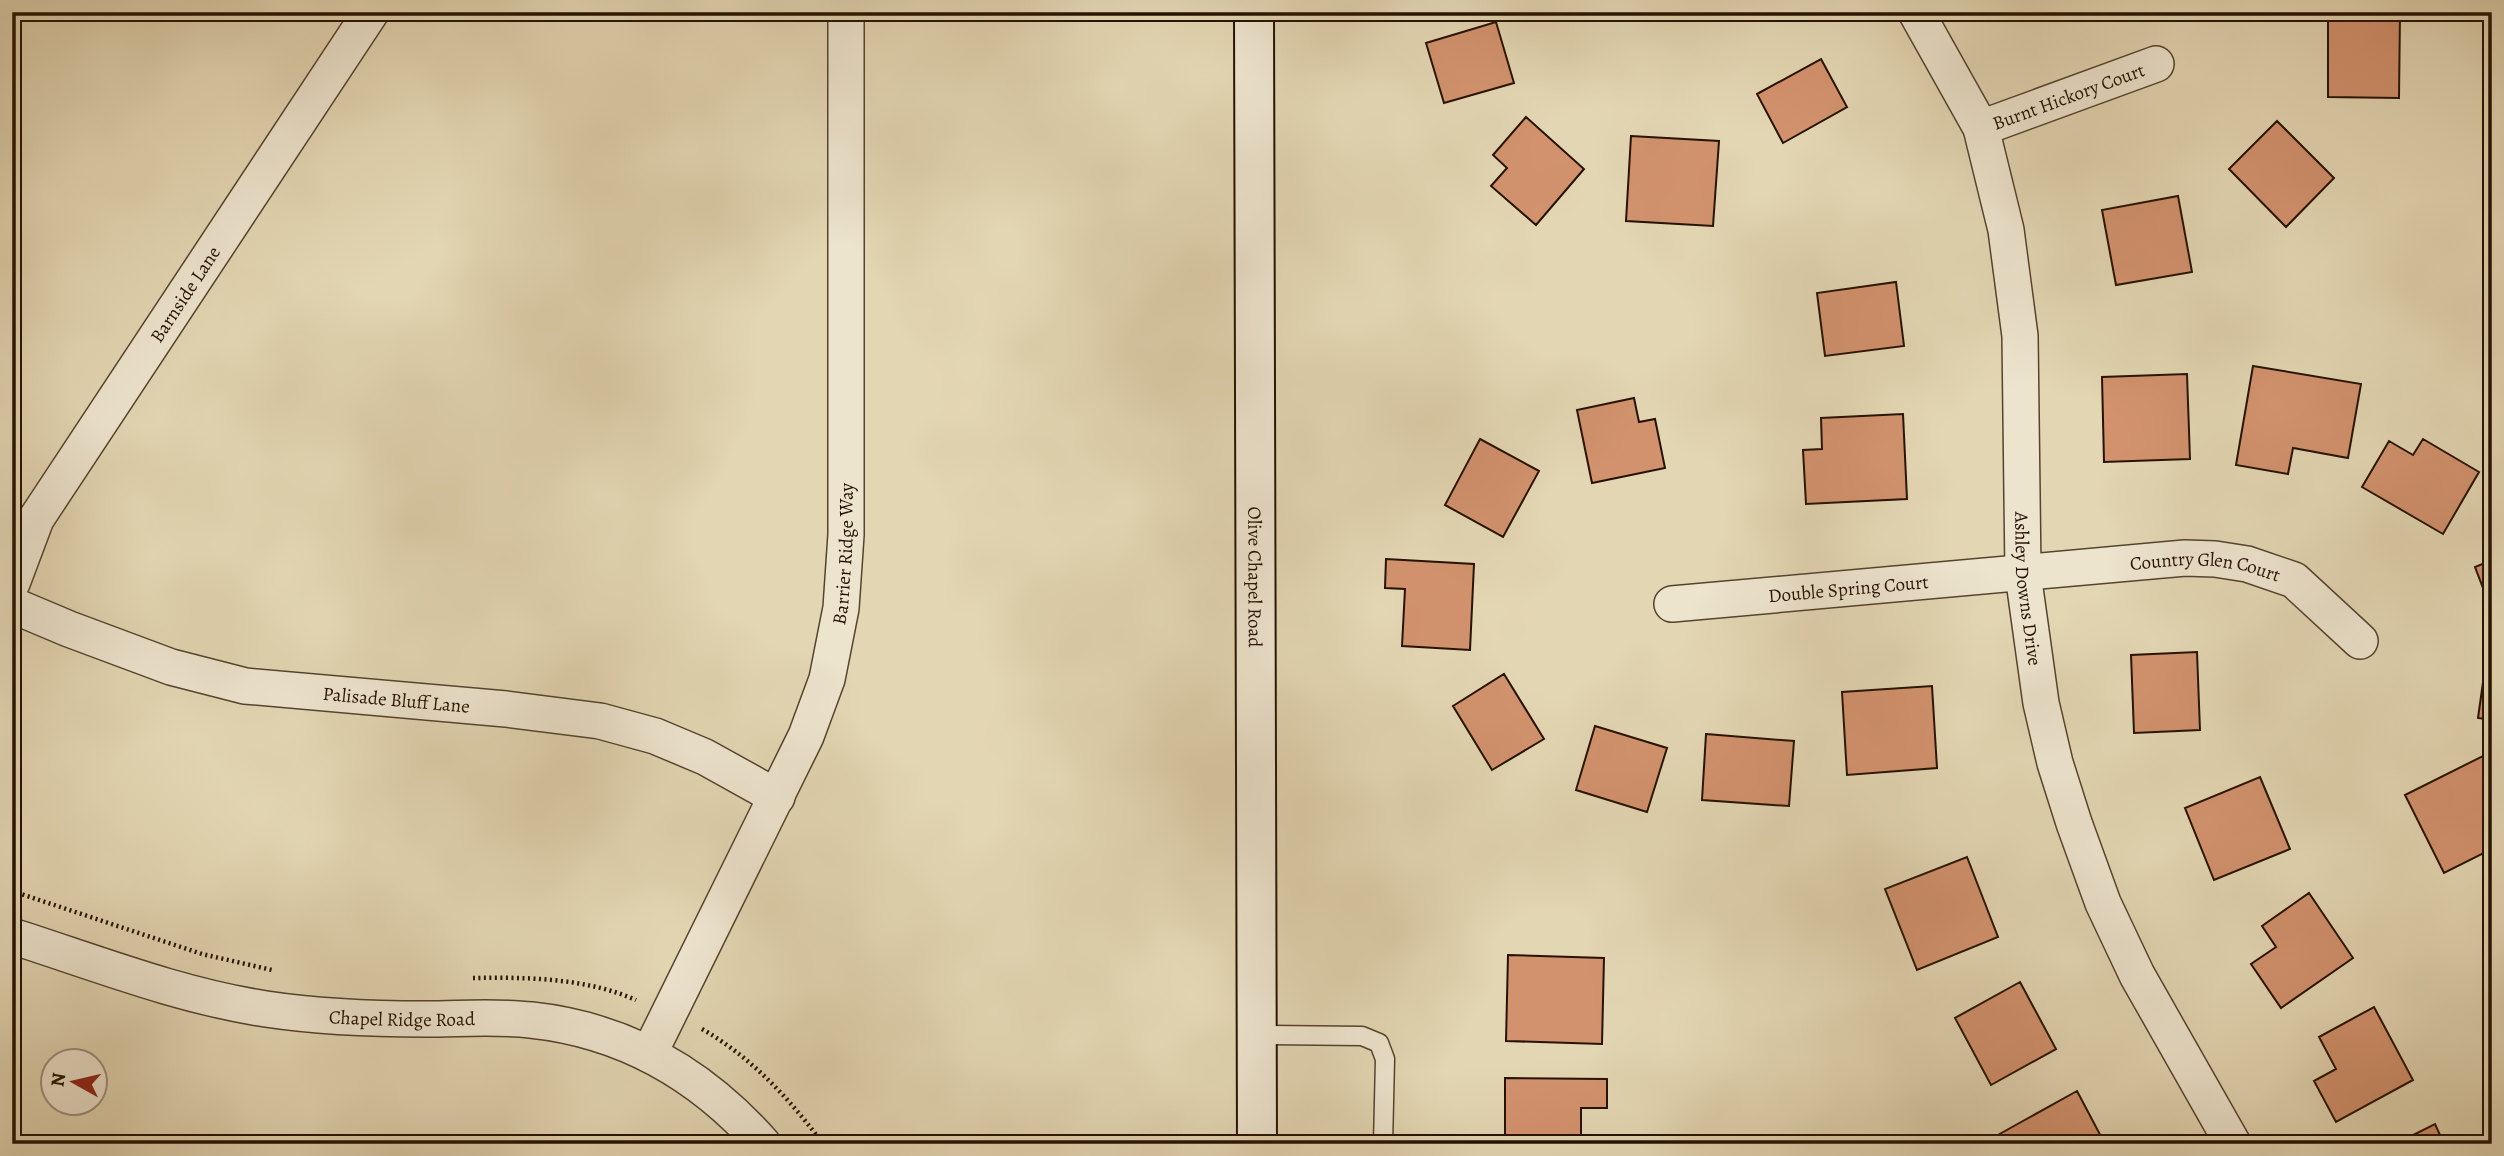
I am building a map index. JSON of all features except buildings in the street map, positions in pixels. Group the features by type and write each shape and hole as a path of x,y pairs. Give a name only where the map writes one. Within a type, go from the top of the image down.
{"main road":[{"name":"Olive Chapel Road","path":"1254,12 1257,1144"}],"street":[{"name":"Barnside Lane","path":"12,583 36,519 371,12"},
{"name":"Barrier Ridge Way","path":"649,1054 806,736 827,679 841,608 846,535 846,12"},
{"name":"Ashley Downs Drive","path":"1916,12 1981,128 2006,230 2020,336 2023,574 2041,703 2055,763 2103,903 2137,975 2233,1144"},
{"name":"Burnt Hickory Court","path":"1981,128 2156,64"},
{"name":"Country Glen Court","path":"2023,574 2185,558 2247,564 2294,580 2360,641"},
{"name":"Double Spring Court","path":"1672,604 2023,574"},
{"name":"Palisade Bluff Lane","path":"12,605 171,667 245,686 506,709 600,721 680,746 777,797"},
{"name":"Chapel Ridge Road","path":"12,936 186,991 264,1009 328,1017 530,1020 588,1031 649,1054 683,1072 718,1098 763,1144"}],"lane":[{"path":"1257,1035 1362,1036 1379,1043 1385,1059 1384,1144"}],"path":[{"path":"12,891 202,954 278,971"},
{"path":"464,978 561,981 620,993 634,1000"},
{"path":"698,1027 721,1040 772,1083 800,1112 823,1144"}]}
